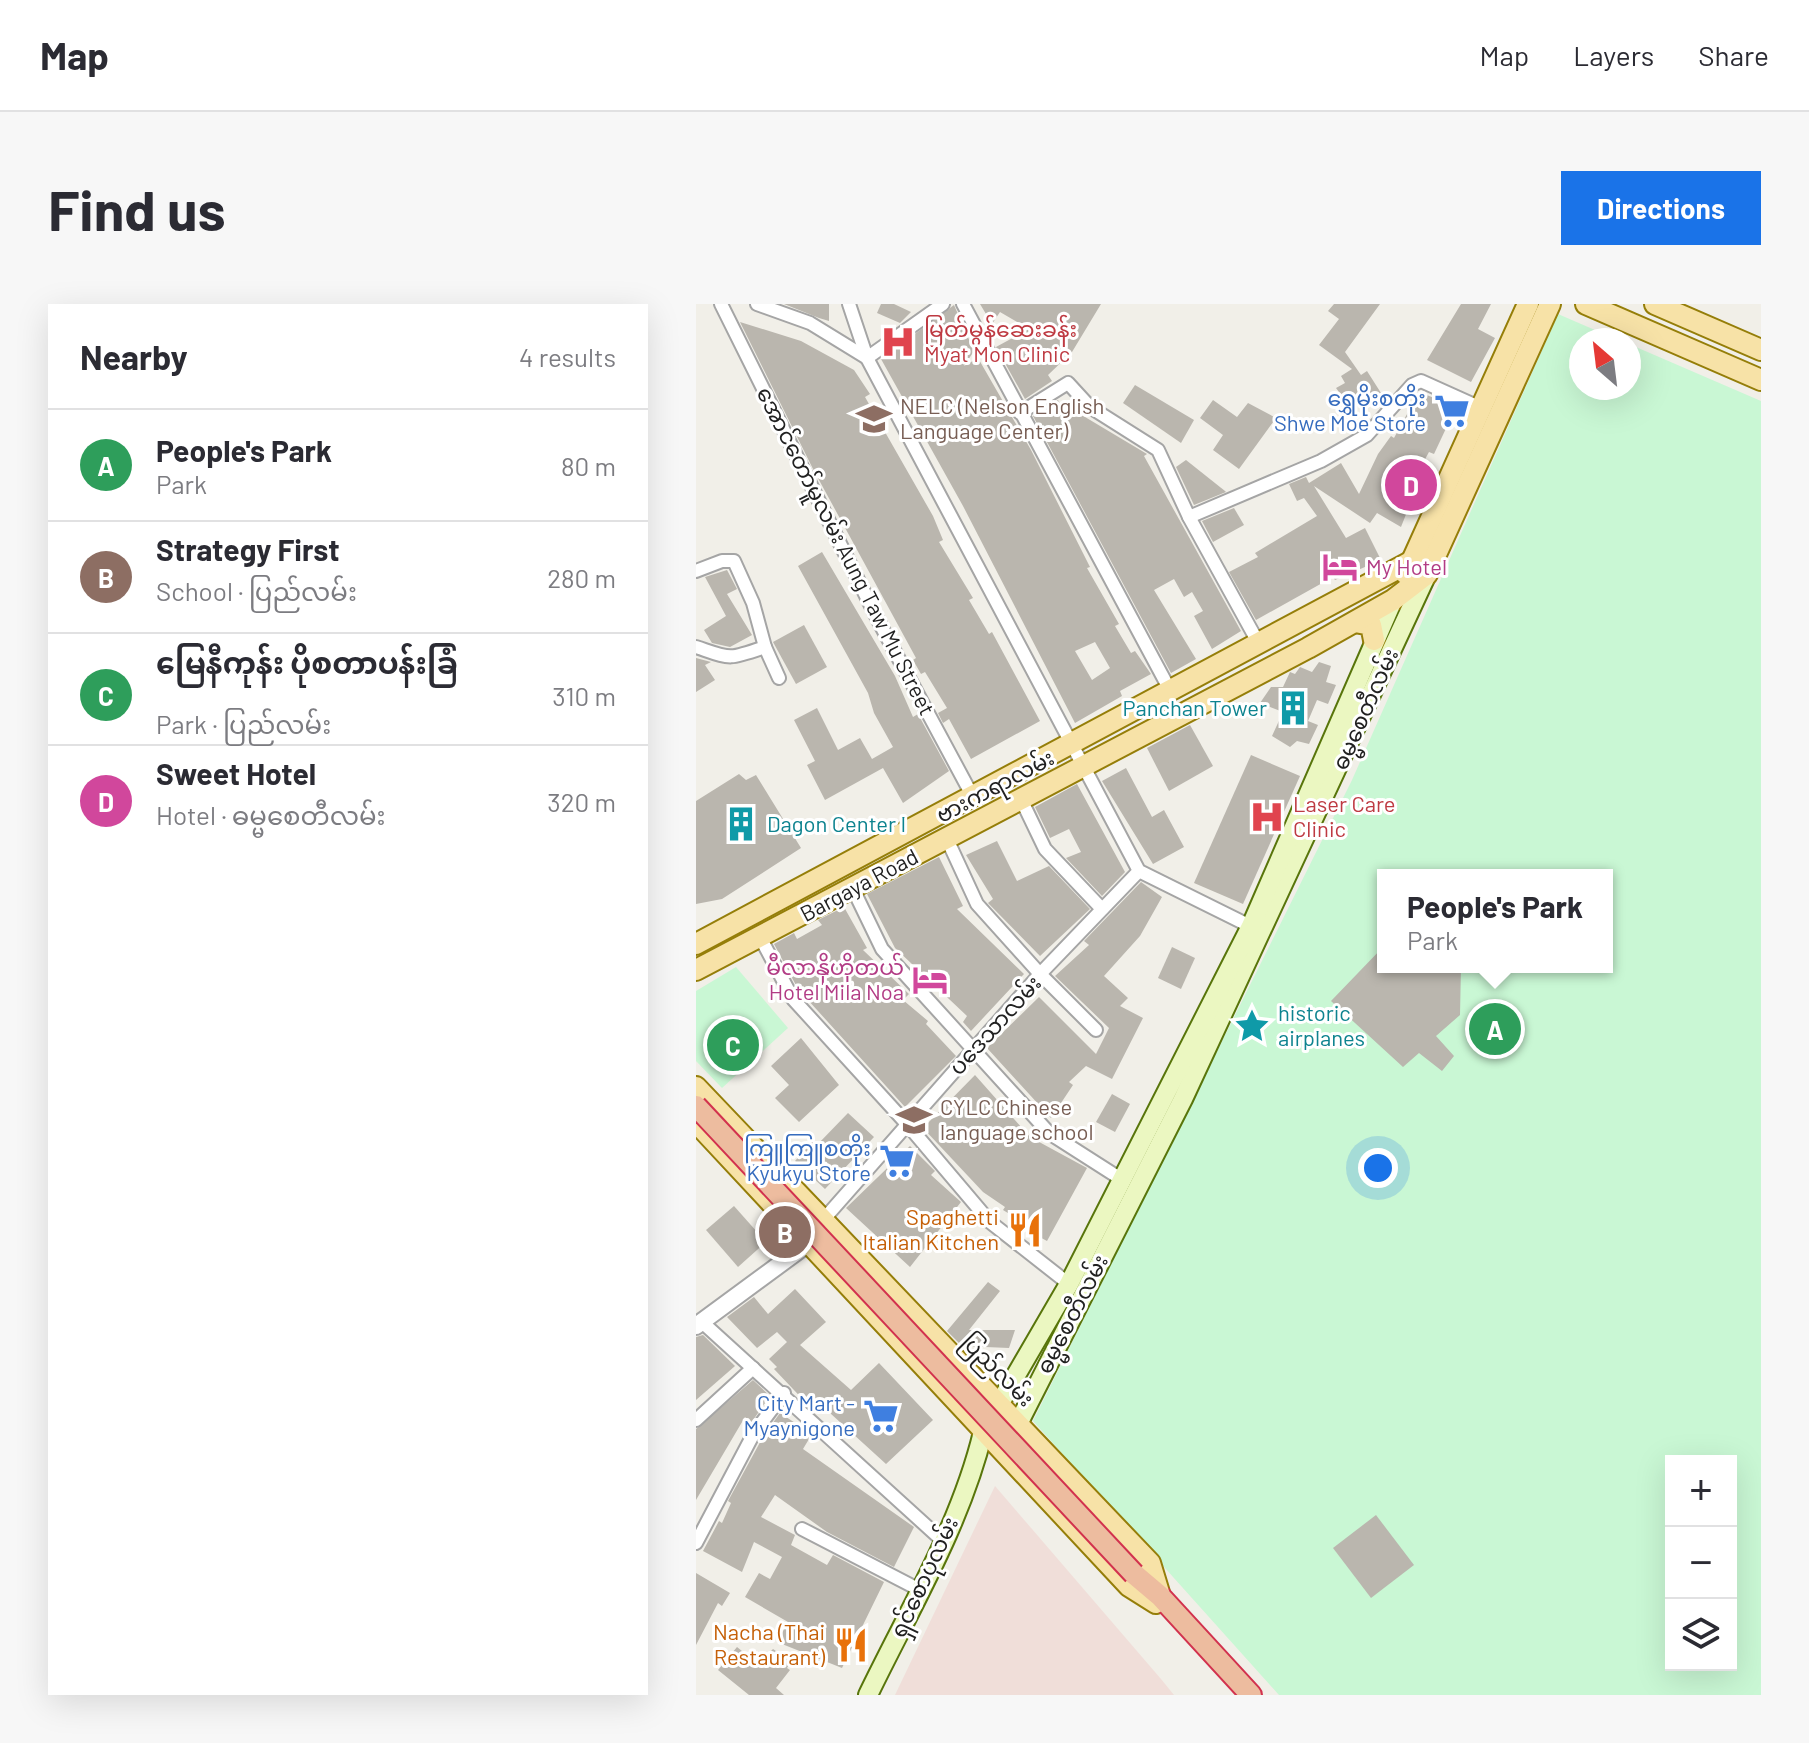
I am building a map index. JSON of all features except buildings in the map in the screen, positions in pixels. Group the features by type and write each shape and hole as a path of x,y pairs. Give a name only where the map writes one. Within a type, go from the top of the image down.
{"highway":[{"path":"696,1106 1158,1600"},
{"name":"ပြည်လမ်း","path":"1158,1600 1234,1695"},
{"name":"ပြည်လမ်း","path":"1158,1600 1251,1695"}],"main road":[{"path":"1512,304 1513,337"},
{"name":"ဓမ္မစေတီလမ်း","path":"1419,568 1481,408 1528,304"},
{"name":"ဓမ္မစေတီလမ်း","path":"990,1439 1018,1424 1183,1099 1419,568 1550,304"},
{"path":"1540,326 1558,310 1578,304"},
{"path":"1586,304 1761,380"},
{"path":"1655,304 1761,350"},
{"name":"ဗားကရာလမ်း","path":"1085,766 1393,600 1419,568"},
{"name":"ဗားကရာလမ်း","path":"696,944 1294,625 1419,568"},
{"name":"ဓမ္မစေတီလမ်း","path":"979,1457 990,1439 999,1407 1069,1284 1121,1179 1256,930 1393,600"},
{"path":"1355,622 1371,625 1374,640"},
{"path":"1294,625 1308,635 1308,648"},
{"name":"Bargaya Road","path":"760,937 1085,766"},
{"path":"841,869 853,889"},
{"path":"696,970 760,937"},
{"name":"ပြည်လမ်း","path":"696,1087 1150,1563 1158,1600"},
{"name":"ပြည်လမ်း","path":"696,1122 1129,1586 1158,1600"},
{"name":"ရှင်စောပုလမ်း","path":"868,1695 943,1541 979,1457"}],"street":[{"name":"အောင်တော်မူလမ်း Aung Taw Mu Street","path":"721,304 844,553 973,797"},
{"path":"757,304 810,323 867,358"},
{"path":"849,304 867,358 1139,871 1256,930"},
{"path":"867,358 943,304"},
{"path":"963,304 1171,692"},
{"path":"1189,517 1254,492 1367,435 1412,385 1421,381 1481,408"},
{"path":"1020,413 1068,383 1090,407 1158,450 1189,517 1259,644"},
{"path":"696,571 722,561 734,561 753,603 765,647 779,678"},
{"path":"696,647 717,657 731,659 765,647"},
{"path":"1021,799 1045,849 1102,909"},
{"path":"947,839 977,904 1096,1030"},
{"name":"ပဒေသာလမ်း","path":"824,1219 1040,974 1139,871"},
{"path":"853,889 882,949 973,1051 1049,1133 1121,1179"},
{"path":"760,937 793,999 907,1124 990,1222 1069,1284"},
{"path":"810,1242 699,1324 784,1393 943,1541"},
{"path":"696,1420 753,1368"},
{"path":"696,1543 754,1433 784,1393"},
{"path":"802,1529 918,1589"}],"shaded area":[{"path":"995,1486 1161,1679 1174,1695 895,1695"}],"green space":[{"path":"1558,314 1590,328 1569,328 1569,400 1641,400 1641,349 1761,401 1761,1695 1279,1695 1033,1421 1352,780"},
{"path":"736,967 788,1028 722,1088 696,1061 696,991"}],"place":[{"name":"မြတ်မွန်ဆေးခန်း Myat Mon Clinic","path":"898,342"},
{"name":"ရွှေမိုးစတိုး Shwe Moe Store","path":"1452,411"},
{"name":"NELC (Nelson English Language Center)","path":"874,419"},
{"name":"Sweet Hotel","path":"1411,485"},
{"name":"My Hotel","path":"1340,567"},
{"name":"Panchan Tower","path":"1293,708"},
{"name":"Laser Care Clinic","path":"1267,817"},
{"name":"Dagon Center I","path":"741,824"},
{"name":"မီလာနိုဟိုတယ် Hotel Mila Noa","path":"930,980"},
{"name":"historic airplanes","path":"1252,1026"},
{"name":"People's Park","path":"1495,1029"},
{"name":"မြေနီကုန်း ပိုစတာပန်းခြံ","path":"733,1045"},
{"name":"CYLC Chinese language school","path":"914,1120"},
{"name":"ကြူကြူစတိုး Kyukyu Store","path":"897,1161"},
{"name":"Spaghetti Italian Kitchen","path":"1025,1230"},
{"name":"Strategy First","path":"785,1232"},
{"name":"City Mart - Myaynigone","path":"881,1416"},
{"name":"Nacha (Thai Restaurant)","path":"851,1645"}]}
